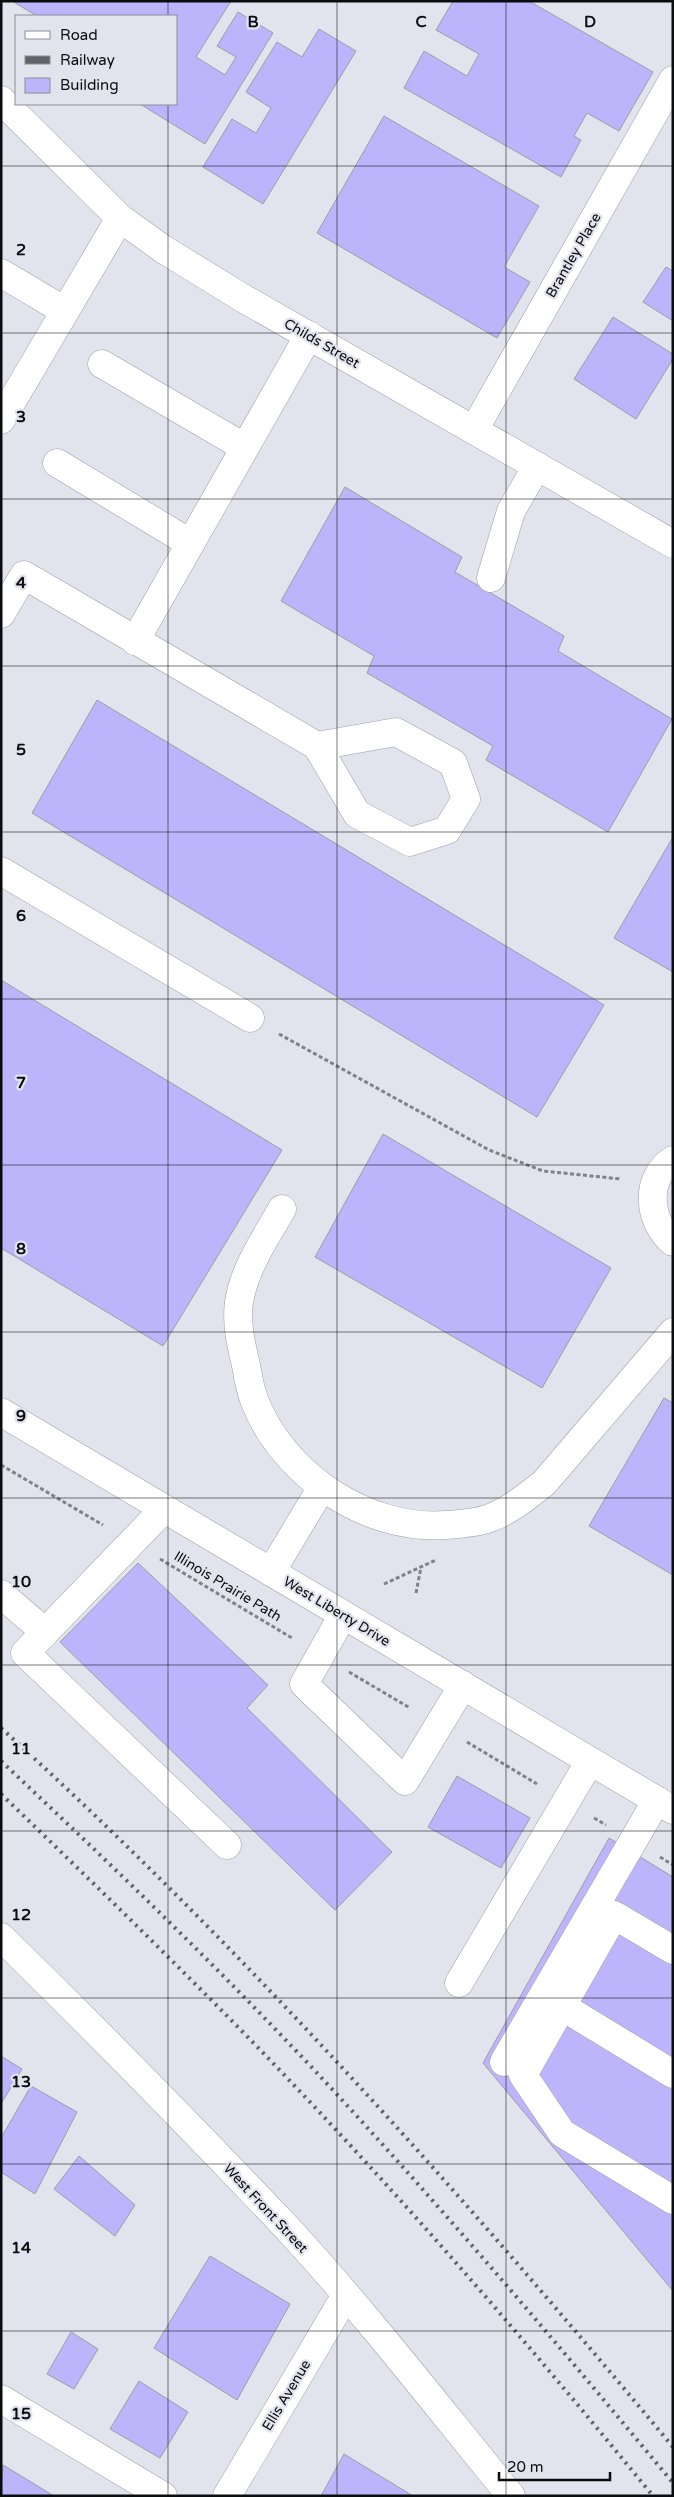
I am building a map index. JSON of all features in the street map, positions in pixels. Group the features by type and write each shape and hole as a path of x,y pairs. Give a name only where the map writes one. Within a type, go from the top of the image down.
{"street":[{"name":"Brantley Place","path":"474,430 673,80"},
{"name":"Childs Street","path":"4,105 120,218 172,254 241,297 673,544"},
{"path":"5,403 65,311 120,218"},
{"path":"1,273 65,311"},
{"path":"136,641 309,335"},
{"path":"102,364 244,447"},
{"path":"56,463 190,543"},
{"path":"491,578 511,511 537,466"},
{"path":"1,614 24,574 317,746 357,814 410,842 447,830 466,799 453,763 396,732 317,746"},
{"path":"1,871 250,1018"},
{"path":"673,1160 666,1164 653,1182 654,1215 666,1236 673,1242"},
{"path":"282,1209 257,1252 239,1300 238,1334 255,1402 271,1430 294,1462 322,1487 347,1503 384,1519 426,1526 460,1524 489,1518 518,1503 544,1482 673,1332"},
{"name":"West Liberty Drive","path":"1,1412 665,1805"},
{"path":"271,1572 322,1487"},
{"path":"164,1509 25,1653 227,1845"},
{"path":"1,1594 45,1632"},
{"path":"343,1615 304,1684 406,1781 463,1685"},
{"path":"459,1983 590,1761"},
{"path":"504,2062 665,1805"},
{"path":"673,1950 614,1915 523,2075 562,2133 673,2200"},
{"name":"West Front Street","path":"1,1937 289,2231 346,2295 511,2496"},
{"path":"563,2007 673,2074"},
{"name":"Ellis Avenue","path":"227,2496 346,2295"},
{"path":"1,2399 162,2496"}],"path":[{"path":"250,1018 489,1150 543,1171 627,1180"},
{"path":"1,1465 110,1530"},
{"name":"Illinois Prairie Path","path":"155,1556 298,1641"},
{"path":"384,1584 442,1556"},
{"path":"416,1593 421,1567"},
{"path":"346,1670 415,1711"},
{"path":"461,1738 542,1787"},
{"path":"587,1814 610,1827"}],"building":[{"path":"12,1 231,1 196,57 225,75 236,57 217,46 238,12 273,33 205,144 142,105 178,105 178,15 35,15"},
{"path":"453,1 529,1 653,72 619,131 587,113 574,136 581,140 561,177 404,88 424,51 467,76 479,54 436,30"},
{"path":"319,29 356,51 263,204 203,167 232,119 256,133 271,108 246,92 277,42 302,57"},
{"path":"384,116 539,206 504,267 530,282 497,338 317,233"},
{"path":"666,267 673,271 673,321 643,302"},
{"path":"613,317 673,354 673,359 636,419 574,379"},
{"path":"345,487 462,557 455,572 564,636 558,651 672,719 608,832 486,760 493,746 367,673 374,656 281,601"},
{"path":"97,700 604,1005 537,1117 32,813"},
{"path":"673,837 673,972 614,938"},
{"path":"1,980 282,1150 163,1346 1,1248"},
{"path":"383,1134 611,1268 542,1388 315,1257"},
{"path":"664,1398 673,1403 673,1575 589,1526"},
{"path":"138,1563 268,1685 247,1708 392,1852 335,1910 60,1642"},
{"path":"457,1776 530,1818 501,1868 428,1827"},
{"path":"609,1838 673,1877 673,2291 483,2063"},
{"path":"1,2056 22,2069 1,2104"},
{"path":"31,2086 77,2112 35,2194 1,2172 1,2138"},
{"path":"79,2156 135,2205 115,2236 54,2189"},
{"path":"210,2256 290,2304 237,2400 154,2348"},
{"path":"71,2332 98,2349 74,2389 47,2374"},
{"path":"139,2381 188,2412 160,2458 110,2429"},
{"path":"344,2454 413,2496 321,2496"},
{"path":"3,2465 54,2496 1,2496"}],"railway":[{"path":"1,1728 179,1898 350,2076 514,2259 673,2447"},
{"path":"1,1761 169,1922 332,2089 505,2284 673,2483"},
{"path":"1,1794 206,1995 344,2138 501,2315 653,2496"}]}
